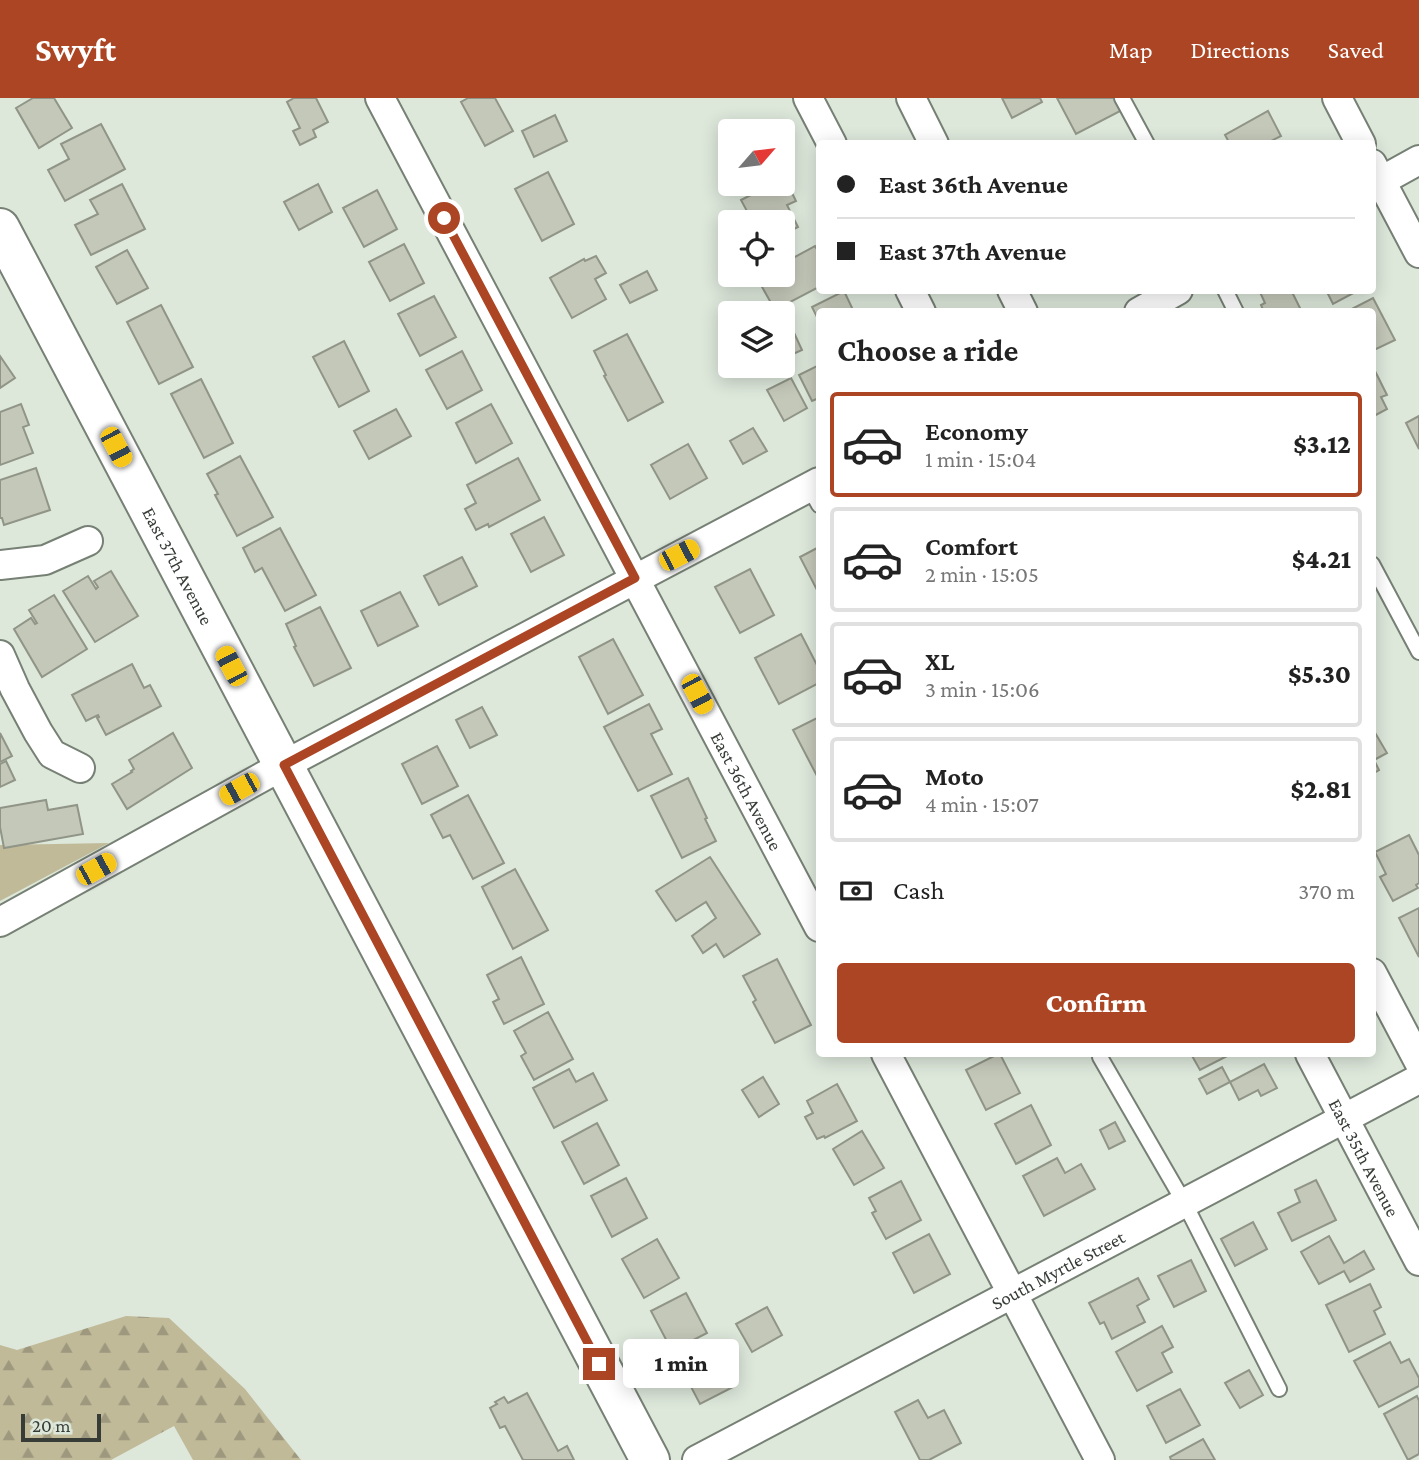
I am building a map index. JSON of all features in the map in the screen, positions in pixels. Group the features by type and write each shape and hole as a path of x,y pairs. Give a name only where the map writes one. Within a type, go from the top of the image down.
{"street":[{"name":"East 36th Avenue","path":"380,98 816,921"},
{"path":"808,98 830,140"},
{"path":"911,98 932,140"},
{"path":"1337,98 1359,140"},
{"path":"1376,177 1419,160"},
{"path":"1376,179 1419,253"},
{"name":"East 37th Avenue","path":"0,228 650,1460"},
{"path":"1146,308 1171,294"},
{"path":"0,922 284,765 635,578 816,492"},
{"path":"0,565 45,560 88,541"},
{"path":"0,655 38,732 52,754 80,768"},
{"path":"1376,981 1419,1062"},
{"path":"888,1057 1100,1460"},
{"name":"East 35th Avenue","path":"1312,1057 1419,1261"},
{"name":"South Myrtle Street","path":"697,1460 1419,1079"}],"lane":[{"path":"1122,98 1145,140"},
{"path":"1376,571 1419,652"},
{"path":"1100,1057 1185,1204 1279,1389"}],"green space":[{"path":"109,843 0,901 0,845"},
{"path":"126,1316 169,1318 245,1389 301,1460 193,1460 174,1426 111,1460 0,1460 0,1345 17,1350"}],"building":[{"path":"33,98 54,98 72,128 39,148 16,108"},
{"path":"294,98 316,98 328,122 313,130 316,137 300,145 293,131 300,128 287,102"},
{"path":"468,98 495,98 513,131 485,146 461,102"},
{"path":"1002,98 1040,98 1042,102 1012,118"},
{"path":"1057,98 1118,98 1124,109 1076,134"},
{"path":"1268,111 1281,136 1273,140 1228,140 1225,135"},
{"path":"555,115 567,141 534,157 522,131"},
{"path":"101,124 125,169 65,201 48,170 69,159 61,144"},
{"path":"548,172 574,224 542,241 515,189"},
{"path":"122,184 145,229 91,255 75,225 98,214 90,200"},
{"path":"318,184 332,212 299,230 284,202"},
{"path":"377,190 397,229 364,247 343,208"},
{"path":"749,196 794,196 796,201 787,205 790,210 746,210 741,200"},
{"path":"404,244 424,283 390,301 369,262"},
{"path":"815,246 816,289 792,301 770,301 762,287 795,287 795,257"},
{"path":"127,250 148,288 117,304 96,267"},
{"path":"596,256 606,273 595,279 606,299 572,318 550,278 584,259 585,261"},
{"path":"647,271 657,290 630,303 620,285"},
{"path":"838,294 845,294 852,308 816,308 816,315 812,307"},
{"path":"1261,294 1293,294 1300,308 1262,308 1261,305 1265,303"},
{"path":"1328,294 1352,294 1333,304"},
{"path":"434,296 456,337 420,356 398,314"},
{"path":"1373,298 1395,340 1376,349 1376,308 1354,308"},
{"path":"161,305 193,367 159,384 127,322"},
{"path":"627,334 663,402 628,421 594,351"},
{"path":"795,335 802,350 795,353"},
{"path":"344,341 369,391 339,407 313,357"},
{"path":"462,351 482,390 447,409 426,370"},
{"path":"0,356 15,378 0,388"},
{"path":"816,366 816,399 812,401 799,375"},
{"path":"1376,373 1387,395 1381,397 1387,409 1376,415"},
{"path":"791,378 807,408 784,421 767,390"},
{"path":"201,379 233,443 204,458 171,394"},
{"path":"21,404 29,425 23,427 33,453 0,465 0,412"},
{"path":"491,404 512,443 476,463 456,423"},
{"path":"396,409 411,436 369,459 354,431"},
{"path":"1419,416 1419,449 1406,423"},
{"path":"753,428 767,451 743,464 730,441"},
{"path":"688,444 707,478 670,499 651,465"},
{"path":"240,456 273,517 237,536 207,474"},
{"path":"518,458 540,500 489,527 488,524 476,530 465,509 476,503 467,485"},
{"path":"36,468 50,510 4,525 0,518 0,480"},
{"path":"544,517 564,555 531,572 511,534"},
{"path":"280,528 316,595 285,611 262,568 255,572 243,548"},
{"path":"816,549 816,588 800,557"},
{"path":"462,557 477,586 439,605 424,576"},
{"path":"750,569 774,615 740,633 715,587"},
{"path":"111,571 138,616 95,642 63,591 88,576 96,589 98,587 94,581"},
{"path":"400,592 418,626 378,646 361,611"},
{"path":"54,595 87,649 42,677 14,629 31,618 37,623 29,610"},
{"path":"320,607 351,668 314,686 294,647 296,646 286,624"},
{"path":"801,634 816,663 816,685 779,704 755,658"},
{"path":"613,639 643,695 608,714 579,657"},
{"path":"132,664 144,688 150,685 161,706 106,735 98,715 86,721 72,695"},
{"path":"649,704 662,729 651,734 672,774 638,791 604,727"},
{"path":"482,707 497,735 470,748 456,720"},
{"path":"816,718 816,774 793,730"},
{"path":"0,733 12,756 0,762"},
{"path":"173,733 192,768 127,809 112,784 132,772 134,769 129,760"},
{"path":"1376,734 1387,753 1376,759"},
{"path":"437,746 458,786 422,804 402,764"},
{"path":"6,761 15,780 0,787 0,764"},
{"path":"688,778 716,841 682,858 651,796"},
{"path":"468,795 504,863 473,879 450,835 443,838 431,815"},
{"path":"46,800 48,810 77,805 83,834 4,848 0,808"},
{"path":"1409,835 1419,855 1418,888 1393,901 1380,877 1386,874 1376,852"},
{"path":"710,857 760,934 724,957 716,944 703,953 692,936 716,918 706,902 676,921 656,891"},
{"path":"515,869 548,930 513,949 482,887"},
{"path":"1419,908 1419,957 1399,918"},
{"path":"521,957 544,1004 504,1024 493,1002 499,999 487,975"},
{"path":"777,959 811,1025 775,1043 753,1002 756,1000 743,976"},
{"path":"548,1012 573,1059 534,1080 521,1056 526,1053 514,1031"},
{"path":"992,1057 1002,1057 1020,1093 986,1110 966,1070"},
{"path":"1193,1057 1225,1057 1200,1070"},
{"path":"1264,1064 1277,1088 1261,1096 1258,1090 1239,1100 1230,1082"},
{"path":"1222,1067 1230,1082 1207,1094 1199,1079"},
{"path":"569,1069 576,1082 593,1073 607,1100 554,1128 533,1088"},
{"path":"763,1077 779,1104 759,1117 742,1090"},
{"path":"837,1084 857,1121 825,1138 824,1136 817,1139 805,1117 813,1113 807,1101"},
{"path":"1031,1105 1051,1145 1016,1164 995,1124"},
{"path":"1115,1122 1125,1141 1109,1149 1100,1130"},
{"path":"597,1123 619,1165 584,1184 562,1142"},
{"path":"862,1131 884,1168 854,1185 833,1149"},
{"path":"1057,1158 1065,1173 1081,1164 1095,1189 1044,1216 1023,1176"},
{"path":"626,1178 647,1218 612,1237 591,1196"},
{"path":"1316,1180 1336,1220 1292,1241 1278,1213 1300,1202 1295,1190"},
{"path":"901,1181 921,1220 886,1239 872,1213 876,1211 869,1198"},
{"path":"1253,1222 1267,1249 1235,1266 1221,1239"},
{"path":"929,1234 950,1274 914,1293 893,1253"},
{"path":"1329,1236 1344,1263 1364,1251 1374,1269 1350,1282 1344,1271 1319,1284 1301,1252"},
{"path":"657,1239 679,1278 644,1298 622,1259"},
{"path":"1191,1260 1206,1291 1174,1307 1158,1276"},
{"path":"1138,1278 1149,1299 1137,1306 1145,1322 1112,1339 1104,1322 1100,1324 1089,1303"},
{"path":"1370,1284 1381,1307 1374,1311 1385,1334 1349,1352 1326,1305"},
{"path":"686,1293 707,1333 672,1351 651,1311"},
{"path":"767,1307 782,1335 752,1352 736,1324"},
{"path":"1162,1326 1173,1347 1162,1353 1172,1372 1137,1391 1116,1352"},
{"path":"721,1342 728,1356 721,1359 735,1386 700,1404 679,1364"},
{"path":"1390,1342 1401,1363 1409,1359 1419,1378 1419,1386 1379,1407 1354,1361"},
{"path":"1249,1370 1263,1395 1240,1408 1225,1383"},
{"path":"1180,1389 1200,1425 1166,1443 1147,1406"},
{"path":"527,1393 558,1451 567,1446 574,1460 523,1460 505,1426 500,1428 490,1408 504,1397 508,1403"},
{"path":"1417,1396 1419,1454 1408,1460 1384,1414"},
{"path":"918,1400 928,1418 944,1410 961,1443 929,1460 920,1460 895,1412"},
{"path":"1203,1439 1215,1460 1171,1460 1170,1457"}],"route":[{"path":"444,218 635,578 284,765 599,1364"}]}
